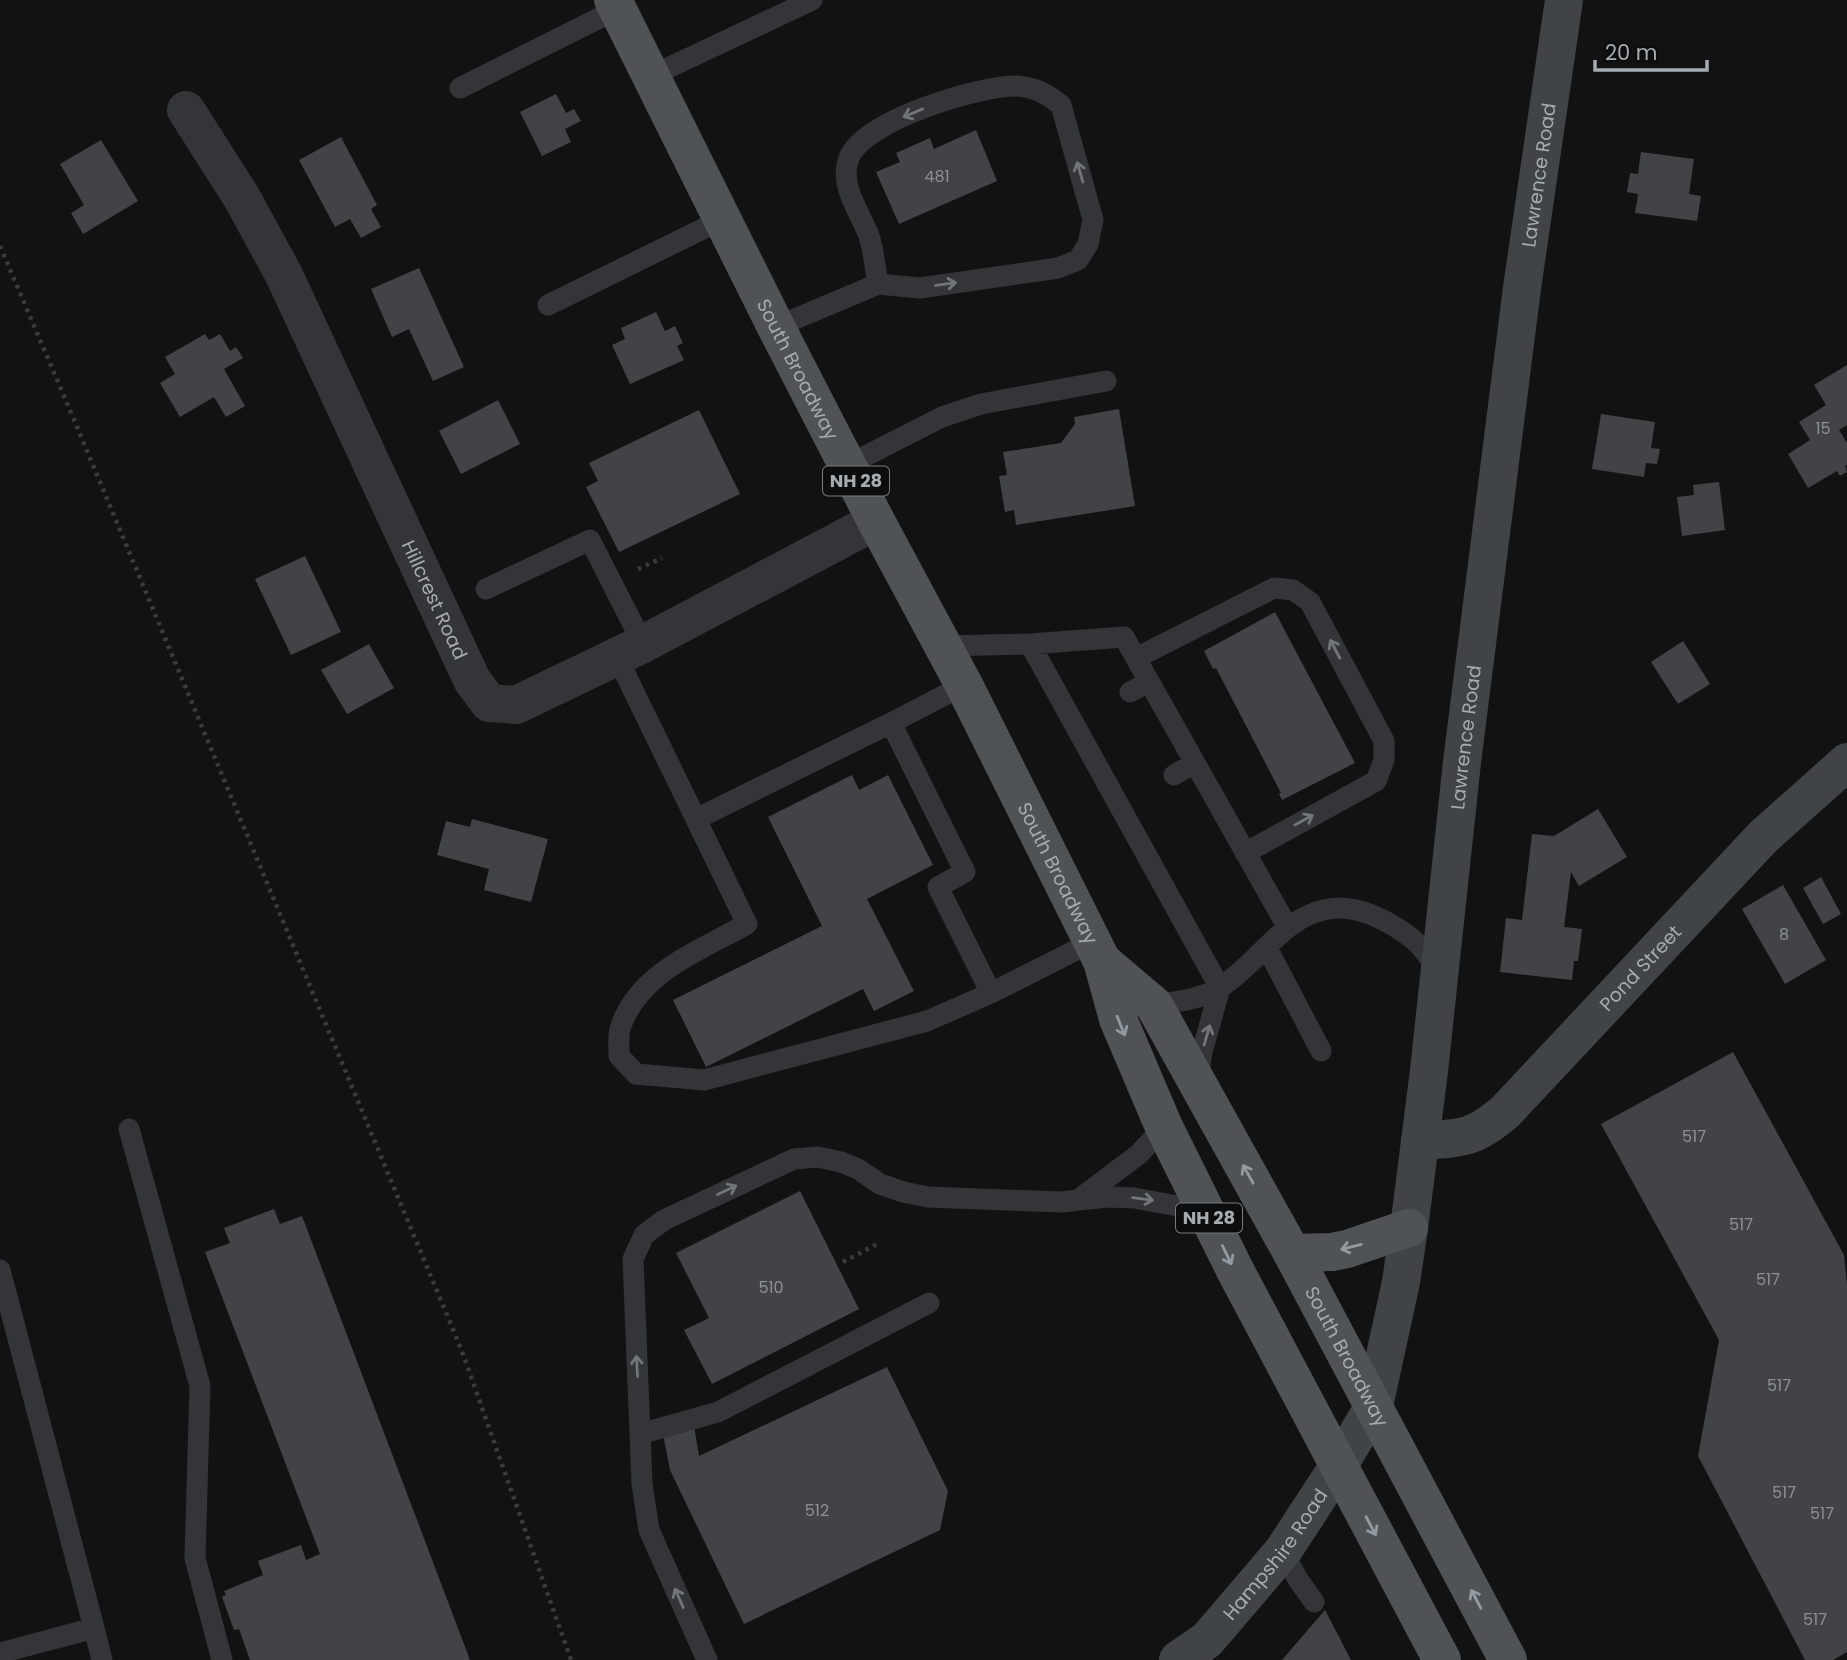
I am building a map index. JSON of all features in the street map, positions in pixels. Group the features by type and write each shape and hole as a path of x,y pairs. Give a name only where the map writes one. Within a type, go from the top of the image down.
{"main road":[{"name":"South Broadway","path":"615,5 776,327 964,685 1097,951 1118,1019 1164,1127 1205,1211 1442,1660"},
{"name":"South Broadway","path":"1097,951 1154,1005 1292,1252 1508,1660"},
{"path":"1292,1252 1332,1252 1347,1249 1409,1228"}],"street":[{"name":"Lawrence Road","path":"1339,1465 1374,1406 1401,1282 1522,288 1564,0"},
{"name":"Hillcrest Road","path":"186,110 242,198 284,275 472,680 489,703 516,705 630,650 876,521"},
{"name":"Pond Street","path":"1420,1141 1465,1138 1489,1126 1505,1112 1763,836 1847,762"},
{"name":"Hampshire Road","path":"1195,1653 1283,1551 1339,1465"}],"lane":[{"path":"651,76 812,0"},
{"path":"460,88 615,5"},
{"path":"776,327 878,284 920,288 1058,268 1078,260 1088,244 1093,220 1061,105 1046,93 1019,86 980,90 940,101 874,130 856,145 848,160 846,182 870,239 878,284"},
{"path":"548,305 723,219"},
{"path":"848,464 942,417 981,404 1106,381"},
{"path":"486,589 590,540 696,819 747,924 662,971 630,1006 619,1031 619,1056 636,1074 704,1080 927,1021 1097,951"},
{"path":"1136,658 1274,588 1293,590 1310,602 1384,741 1384,760 1376,781 1232,845"},
{"path":"942,646 1030,644 1124,637 1149,682 1164,730 1195,763 1204,803 1288,928"},
{"path":"1030,644 1082,719 1148,838 1220,988 1202,1052 1197,1083"},
{"path":"1130,692 1149,682"},
{"path":"696,819 964,685"},
{"path":"891,723 965,872 938,887 991,993"},
{"path":"1174,775 1195,763"},
{"path":"1154,1005 1182,1002 1220,988 1288,928 1321,910 1347,907 1371,914 1402,931 1419,945 1439,972"},
{"path":"1267,948 1321,1051"},
{"path":"1080,1199 1139,1154 1164,1127"},
{"path":"129,1129 200,1386 195,1558 222,1660"},
{"path":"707,1660 649,1531 642,1484 633,1259 644,1235 664,1220 794,1159 818,1157 858,1169 880,1184 928,1197 1027,1202 1134,1198 1205,1211"},
{"path":"0,1270 102,1660"},
{"path":"640,1434 718,1412 929,1303"},
{"path":"1283,1551 1314,1602"},
{"path":"0,1653 94,1628"}],"path":[{"path":"0,246 462,1351 571,1660"},
{"path":"843,1262 877,1244"}],"building":[{"path":"556,94 566,113 574,109 581,121 565,129 571,142 542,156 520,112"},
{"path":"976,130 997,181 899,224 876,172 900,162 896,153 930,138 934,149"},
{"path":"341,137 377,205 371,209 381,227 361,238 350,219 335,227 299,160"},
{"path":"101,140 138,201 83,234 71,213 84,205 60,164"},
{"path":"1641,152 1694,159 1689,194 1701,196 1697,221 1635,213 1638,194 1627,192 1630,173 1638,174"},
{"path":"419,268 464,367 433,381 409,329 392,337 371,289"},
{"path":"656,312 665,331 675,326 683,343 677,346 684,360 630,384 612,345 625,339 621,328"},
{"path":"205,334 209,340 220,334 230,351 236,347 243,358 224,369 245,406 226,417 214,397 180,417 160,383 175,374 165,357"},
{"path":"1847,365 1847,425 1839,430 1847,443 1847,472 1840,476 1837,471 1808,488 1788,454 1810,440 1799,422 1826,405 1814,385"},
{"path":"498,400 520,444 461,474 439,431"},
{"path":"1119,409 1135,506 1016,525 1014,510 1005,512 999,476 1007,475 1003,452 1061,443 1075,424 1074,417"},
{"path":"699,410 740,494 619,552 586,487 598,481 589,463"},
{"path":"1601,414 1655,422 1651,448 1660,449 1657,464 1646,463 1644,477 1592,469"},
{"path":"1719,482 1725,530 1682,536 1677,497 1694,495 1693,485"},
{"path":"305,556 341,632 291,655 255,579"},
{"path":"1275,612 1355,763 1282,800 1279,794 1281,793 1216,668 1213,669 1204,651"},
{"path":"1683,641 1710,684 1678,704 1651,662"},
{"path":"369,644 394,688 347,714 321,670"},
{"path":"852,775 859,790 888,775 933,865 867,899 914,991 874,1011 863,989 706,1067 673,1000 822,926 768,817"},
{"path":"1598,809 1627,857 1579,886 1571,872 1564,927 1582,929 1578,961 1574,961 1572,980 1500,972 1506,918 1522,920 1532,834 1554,836"},
{"path":"472,819 548,839 531,902 484,890 489,869 437,855 446,821 470,827"},
{"path":"1821,877 1841,914 1823,924 1803,888"},
{"path":"1783,885 1826,960 1785,984 1742,909"},
{"path":"1733,1052 1844,1255 1847,1285 1847,1652 1833,1660 1805,1660 1698,1456 1719,1340 1601,1124"},
{"path":"800,1191 859,1309 712,1384 684,1330 709,1318 676,1253"},
{"path":"274,1209 280,1224 302,1216 470,1660 250,1660 239,1629 234,1630 222,1597 226,1595 224,1591 263,1575 258,1561 301,1545 306,1560 320,1554 205,1252 230,1243 224,1228"},
{"path":"887,1367 948,1491 940,1530 744,1624 670,1470 663,1434 693,1420 699,1456"},
{"path":"1325,1610 1351,1660 1282,1660"}]}
